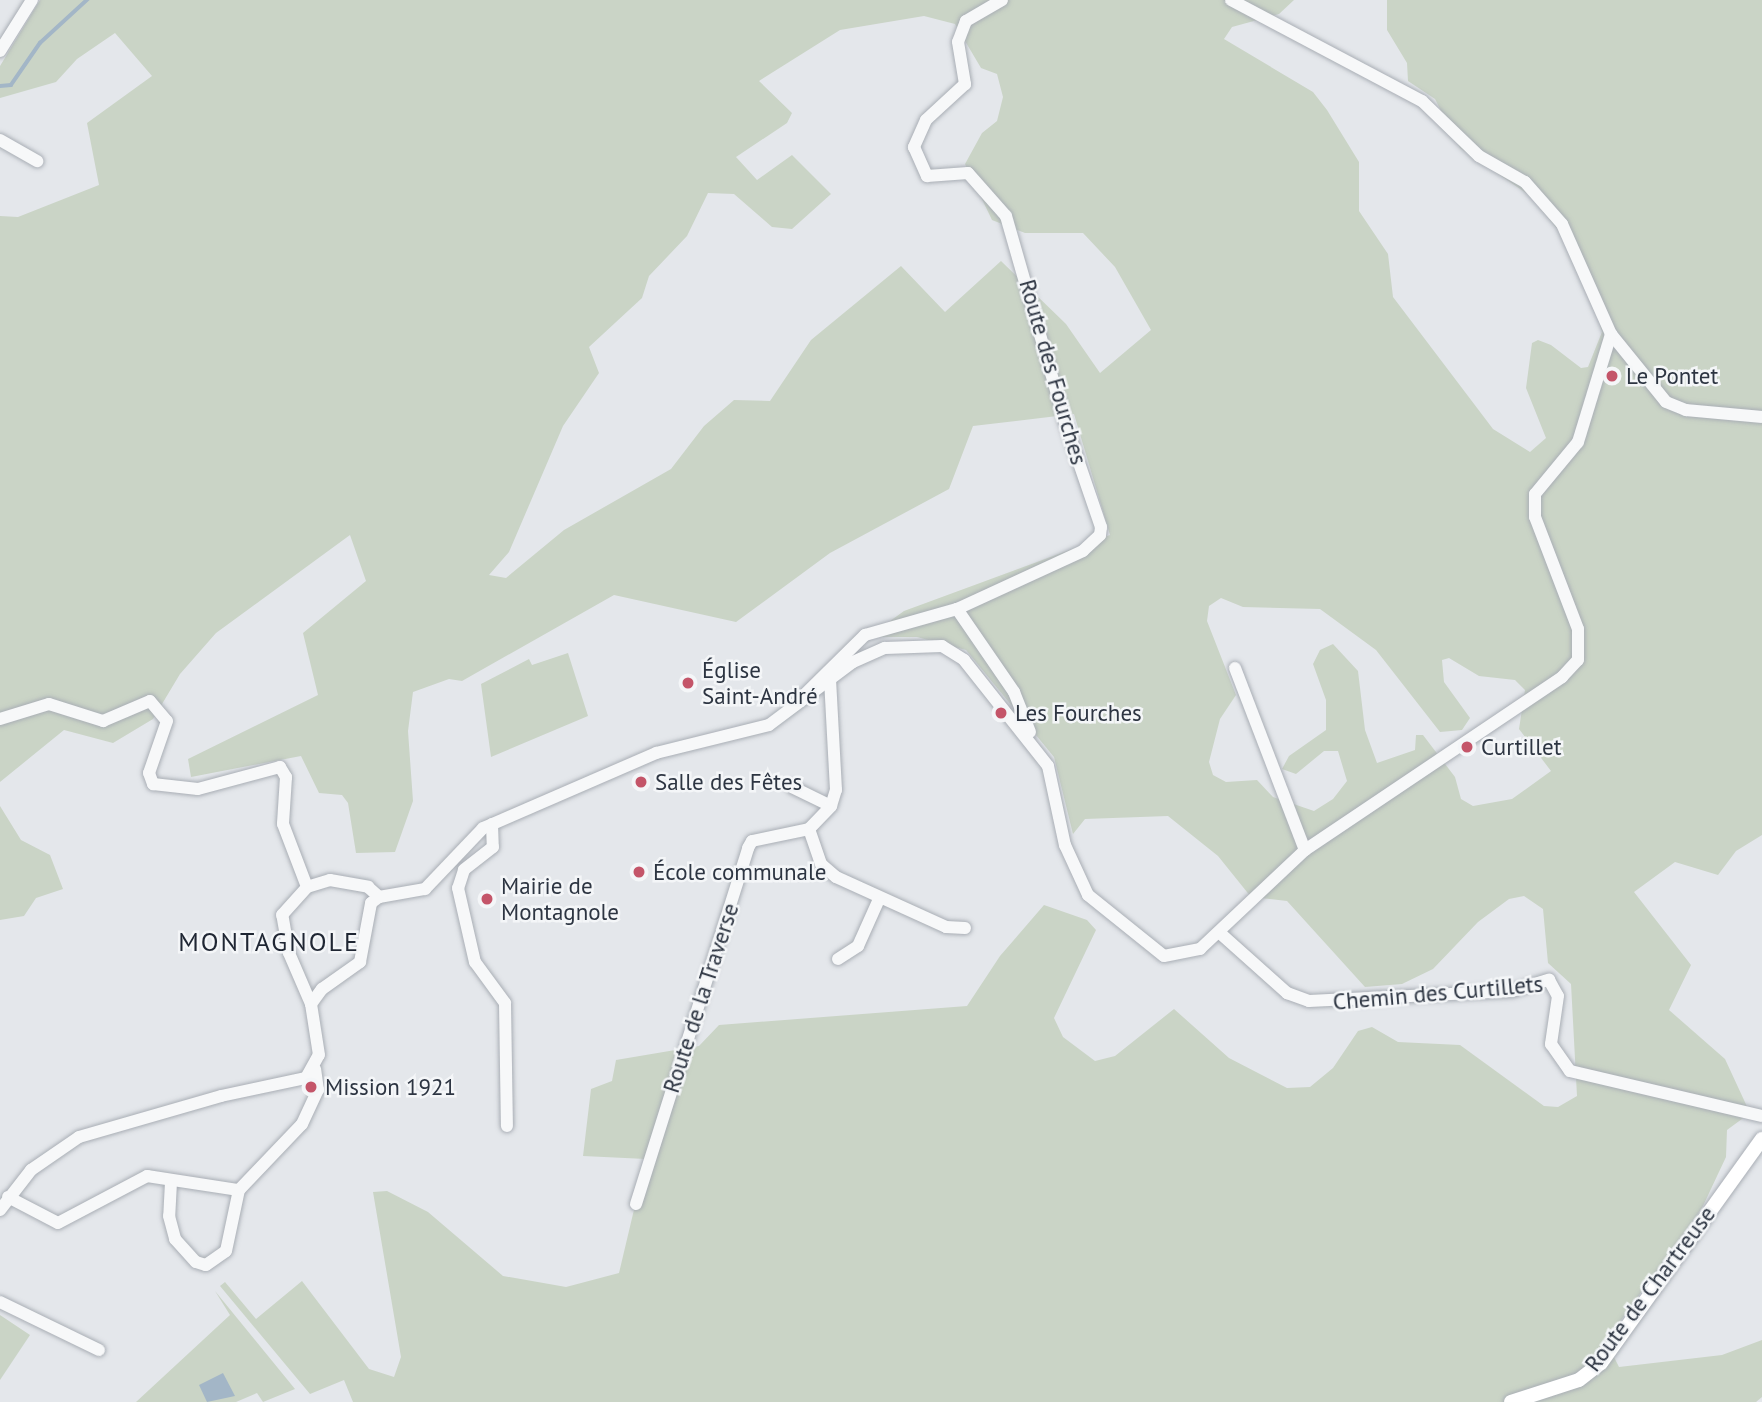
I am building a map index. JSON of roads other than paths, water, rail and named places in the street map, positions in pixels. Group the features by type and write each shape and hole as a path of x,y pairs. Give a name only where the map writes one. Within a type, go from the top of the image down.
{"main road":[{"name":"Route de Chartreuse","path":"1511,1402 1579,1380 1601,1363 1762,1139"}],"street":[{"path":"0,51 32,0"},
{"name":"Route des Fourches","path":"957,609 1083,551 1100,535 1101,527 1065,422 1006,216 979,180 959,172 927,176 915,152 926,120 965,84 958,42 966,21 1002,0"},
{"path":"1231,0 1422,101 1479,156 1525,182 1562,223 1611,334 1666,402 1686,410 1762,417"},
{"path":"0,140 37,162"},
{"path":"787,716 804,690 865,635 957,609 1014,692 1053,781 1072,866 1098,907 1164,956 1192,954 1221,934 1266,881 1304,850 1562,677 1578,660 1577,629 1535,517 1535,494 1578,442 1611,334"},
{"path":"311,1004 322,989 360,962 367,910 379,897 425,889 466,841 492,824 656,753 749,732 787,716 830,680 885,648 942,646 964,660 1034,742"},
{"path":"1235,667 1304,850"},
{"path":"830,680 836,790 831,806 809,830 828,872 879,899 946,927 965,928"},
{"path":"0,719 49,704 103,721 150,701 167,721 149,773 153,785 198,789 280,766 286,777 283,824 307,887"},
{"path":"792,787 831,806"},
{"path":"492,824 493,847 464,870 458,888 475,962 505,1003 507,1126"},
{"name":"Route de la Traverse","path":"636,1204 748,848 752,841 809,830"},
{"path":"172,1182 169,1216 175,1239 196,1262 206,1265 226,1251 239,1190 302,1124 318,1090 314,1069 318,1045 311,1004 280,923 307,887 340,879 368,887 379,897"},
{"path":"838,959 858,946 879,899"},
{"name":"Chemin des Curtillets","path":"1221,934 1287,993 1308,1001 1513,991 1549,980 1558,996 1551,1044 1570,1072 1762,1116"},
{"path":"0,1210 31,1170 79,1137 221,1096 302,1080 314,1069"},
{"path":"8,1197 58,1223 147,1176 172,1182 239,1190"},
{"path":"0,1302 99,1350"}],"water":[{"path":"223,1373 235,1396 207,1402 199,1385"}],"waterway":[{"path":"0,86 11,85 40,43 87,0"}],"place":[{"name":"Le Pontet","path":"1612,376"},
{"name":"Église Saint-André","path":"688,683"},
{"name":"Les Fourches","path":"1001,713"},
{"name":"Curtillet","path":"1467,747"},
{"name":"Salle des Fêtes","path":"641,782"},
{"name":"École communale","path":"639,872"},
{"name":"Mairie de Montagnole","path":"487,899"},
{"name":"Mission 1921","path":"311,1087"}],"district":[{"name":"MONTAGNOLE","path":"269,942"}]}
